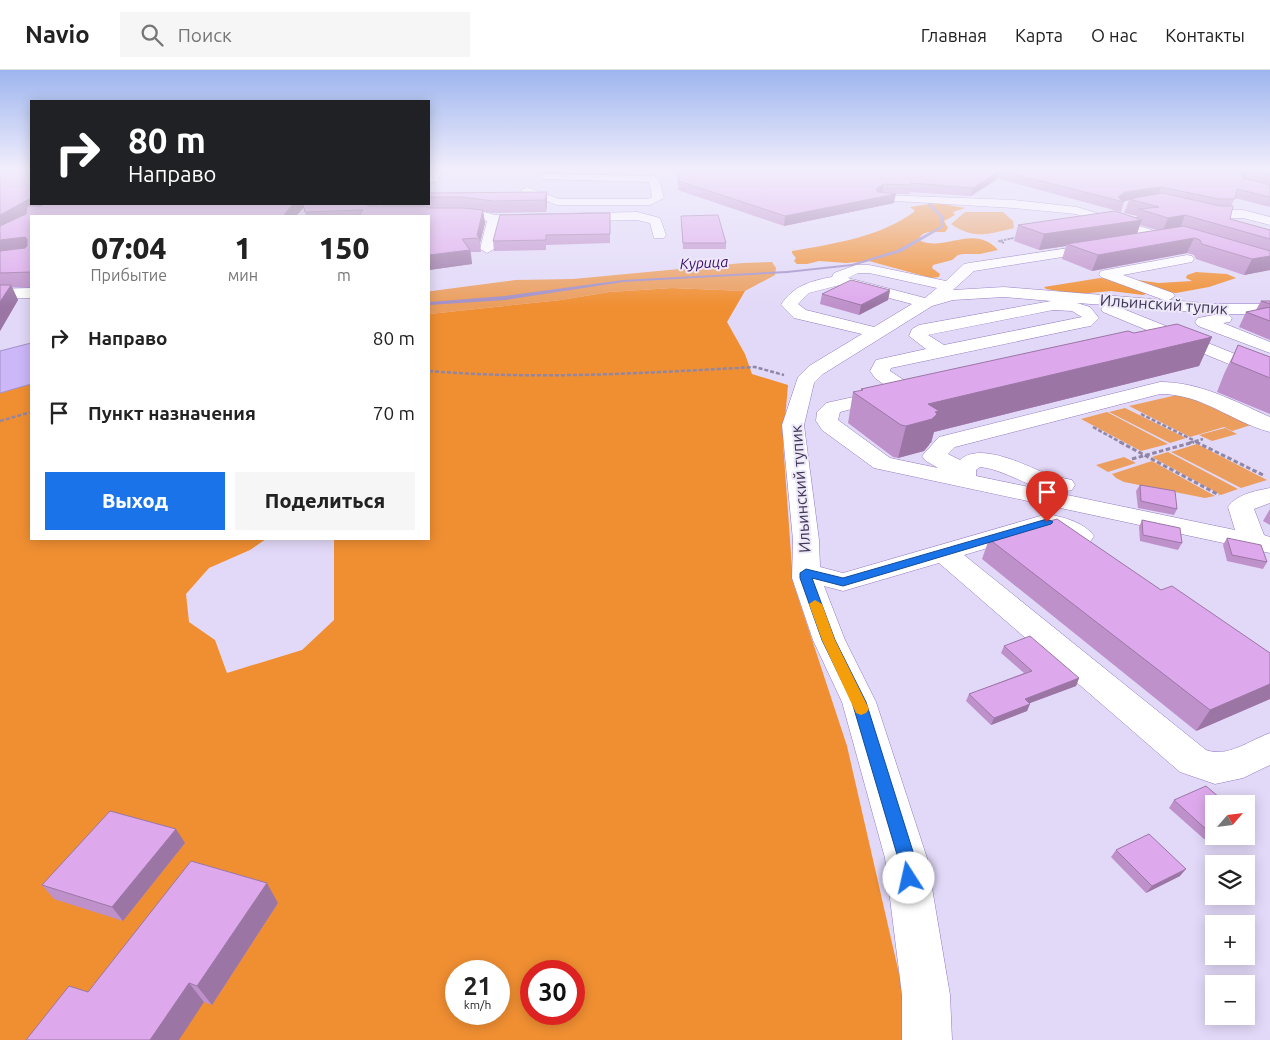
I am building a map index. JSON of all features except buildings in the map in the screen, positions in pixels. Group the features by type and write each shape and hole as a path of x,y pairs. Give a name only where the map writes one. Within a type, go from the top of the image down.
{"street":[{"path":"481,215 494,219 637,216 656,221 659,235"},
{"path":"1091,215 1163,238"},
{"path":"1248,215 1270,221"},
{"path":"487,249 494,219"},
{"path":"1134,242 1179,236"},
{"path":"937,296 969,268 1115,245"},
{"path":"1187,260 1106,274 1214,312 1204,322 1270,348"},
{"path":"840,280 839,276 856,269 869,269 937,296"},
{"path":"876,333 800,314 789,305 792,298 805,290 820,283 840,280 937,296"},
{"name":"Ильинский тупик","path":"927,1040 926,995 906,858 859,702 828,640 806,578 806,540 794,425 805,381 816,370 937,296 971,292 1004,292 1088,307 1214,312 1266,317"},
{"path":"0,294 30,293"},
{"path":"941,351 920,339 918,333 925,329 1047,306 1069,306 1083,310 1088,307 1128,316 1270,375"},
{"path":"1088,307 1090,320 1085,322 883,364 880,371 882,374 915,388 839,405 828,412 827,421 866,453 882,463 964,476 1261,543"},
{"path":"1129,340 1166,332"},
{"path":"964,476 934,456 947,442 1160,388 1182,388 1193,391 1270,425"},
{"path":"964,476 969,464 975,462 998,462 1044,481 1086,489"},
{"path":"1261,543 1241,507 1246,503 1270,495"},
{"path":"806,573 843,582 1047,522 1059,524 1073,530 1106,553"},
{"path":"943,552 1193,761 1215,769 1230,767 1270,748"}],"path":[{"path":"1022,237 999,241 1039,257"},
{"path":"430,371 456,374 568,375 755,367 805,381"},
{"path":"1114,400 1270,478"},
{"path":"0,420 30,412"},
{"path":"1066,412 1241,507"},
{"path":"1132,459 1203,438"}],"shaded area":[{"path":"909,215 955,215 944,221 948,228 945,232 926,233 920,236 918,240 928,243 939,243 969,238 979,239 989,242 998,250 980,254 958,255 952,260 933,265 932,268 940,274 939,277 931,278 869,261 846,263 819,261 797,264 794,261 796,258 792,251 856,238 902,220"},
{"path":"961,215 1007,215 1013,221 1014,228 989,234 974,234 951,224"},
{"path":"772,262 776,268 775,275 745,291 672,288 609,292 561,300 430,314 430,291 515,280 573,279"},
{"path":"1196,272 1227,274 1236,278 1209,287 1176,293 1154,291 1143,295 1111,291 1078,294 1046,289 1044,287 1100,278 1159,283 1192,281 1186,278 1187,275"},
{"path":"672,288 745,291 727,322 745,354 752,374 788,385 783,442 793,582 847,746 903,991 902,1040 0,1040 0,393 30,384 30,540 265,540 250,550 209,568 186,594 189,622 215,640 227,673 302,650 334,620 334,540 430,540 430,314 561,300 609,292"},
{"path":"30,343 30,384 0,393 0,351"},
{"path":"1177,395 1196,400 1251,425 1232,431 1224,427 1190,437 1129,406"},
{"path":"1125,408 1186,438 1170,443 1109,412"},
{"path":"1107,412 1168,444 1141,451 1081,419"},
{"path":"1225,428 1237,434 1212,441 1199,435"},
{"path":"1197,444 1267,480 1241,488 1171,452"},
{"path":"1168,452 1238,489 1221,495 1152,457"},
{"path":"1124,457 1136,463 1108,472 1096,465"},
{"path":"1152,461 1215,496 1205,498 1124,482 1112,474"}],"waterway":[{"name":"Курица","path":"430,304 505,298 623,281 787,272 852,265 899,251 943,226 940,215"}],"slow traffic":[{"path":"815,604 828,640 861,709"}],"route":[{"path":"909,878 906,858 859,702 828,640 806,578 806,573 843,582 1047,522"}]}
